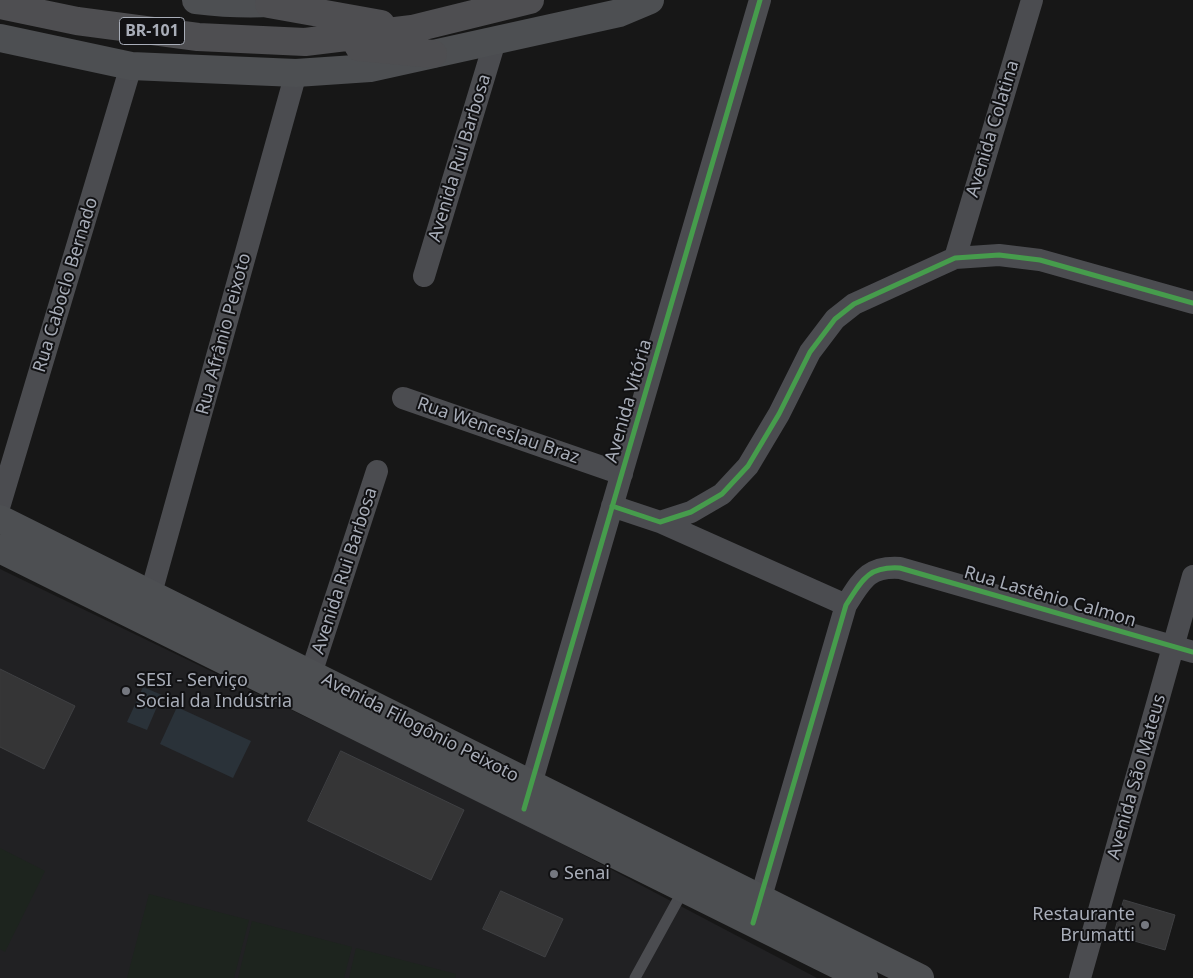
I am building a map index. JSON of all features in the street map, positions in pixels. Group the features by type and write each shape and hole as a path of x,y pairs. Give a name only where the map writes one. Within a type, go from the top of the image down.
{"highway":[{"name":"BR-101","path":"0,5 77,21 198,37 305,42 412,29 530,0"},
{"path":"269,4 412,29"},
{"path":"305,42 433,54"}],"main road":[{"path":"196,0 269,4 304,0"},
{"path":"0,38 132,66 296,73 370,68 619,12 650,0"},
{"name":"Avenida Filogônio Peixoto","path":"0,519 311,674 528,796 691,878 757,910 920,978"},
{"name":"Avenida Filogônio Peixoto","path":"0,549 302,699 528,796"},
{"name":"Avenida Filogônio Peixoto","path":"757,910 864,978"}],"street":[{"name":"Avenida Vitória","path":"528,796 760,0"},
{"name":"Avenida Colatina","path":"955,258 1032,0"},
{"name":"Avenida Rui Barbosa","path":"424,276 495,40"},
{"name":"Rua Caboclo Bernado","path":"0,504 132,66"},
{"name":"Rua Afrânio Peixoto","path":"143,620 152,594 296,73"},
{"path":"660,522 691,512 722,494 748,466 778,414 810,352 836,319 854,304 955,258 999,255 1040,260 1193,303"},
{"name":"Rua Wenceslau Braz","path":"403,398 622,474"},
{"name":"Avenida Rui Barbosa","path":"302,699 377,471"},
{"path":"612,506 660,522 846,605 757,910"},
{"name":"Rua Lastênio Calmon","path":"846,605 863,578 882,567 900,568 1183,649"},
{"name":"Avenida São Mateus","path":"1080,978 1183,649 1193,576"}],"lane":[{"path":"635,978 691,878"}],"shaded area":[{"name":"SESI - Serviço Social da Indústria","path":"0,569 502,812 817,978 0,978"},
{"path":"143,687 162,695 147,730 127,722"},
{"path":"177,707 251,741 233,778 160,744"},
{"path":"0,848 45,871 5,952 0,949"},
{"path":"149,894 249,920 234,978 127,978"},
{"path":"252,921 352,947 344,978 238,978"},
{"path":"356,948 456,974 455,978 349,978"}],"building":[{"path":"0,669 75,706 44,769 0,747"},
{"path":"341,751 464,810 431,880 308,821"},
{"path":"501,891 563,919 545,957 483,929"},
{"name":"Restaurante Brumatti","path":"1124,900 1175,915 1165,950 1114,935"}],"cycle path":[{"path":"524,809 760,0"},
{"path":"612,506 660,522 691,512 722,494 748,466 779,414 810,352 835,319 854,304 955,258 999,255 1040,260 1193,303"},
{"path":"753,923 846,605 857,588 873,572 880,569 900,568 1193,652"}],"place":[{"name":"SESI - Serviço Social da Indústria","path":"126,691"},
{"name":"Senai","path":"554,874"},
{"name":"Restaurante Brumatti","path":"1145,925"}]}
